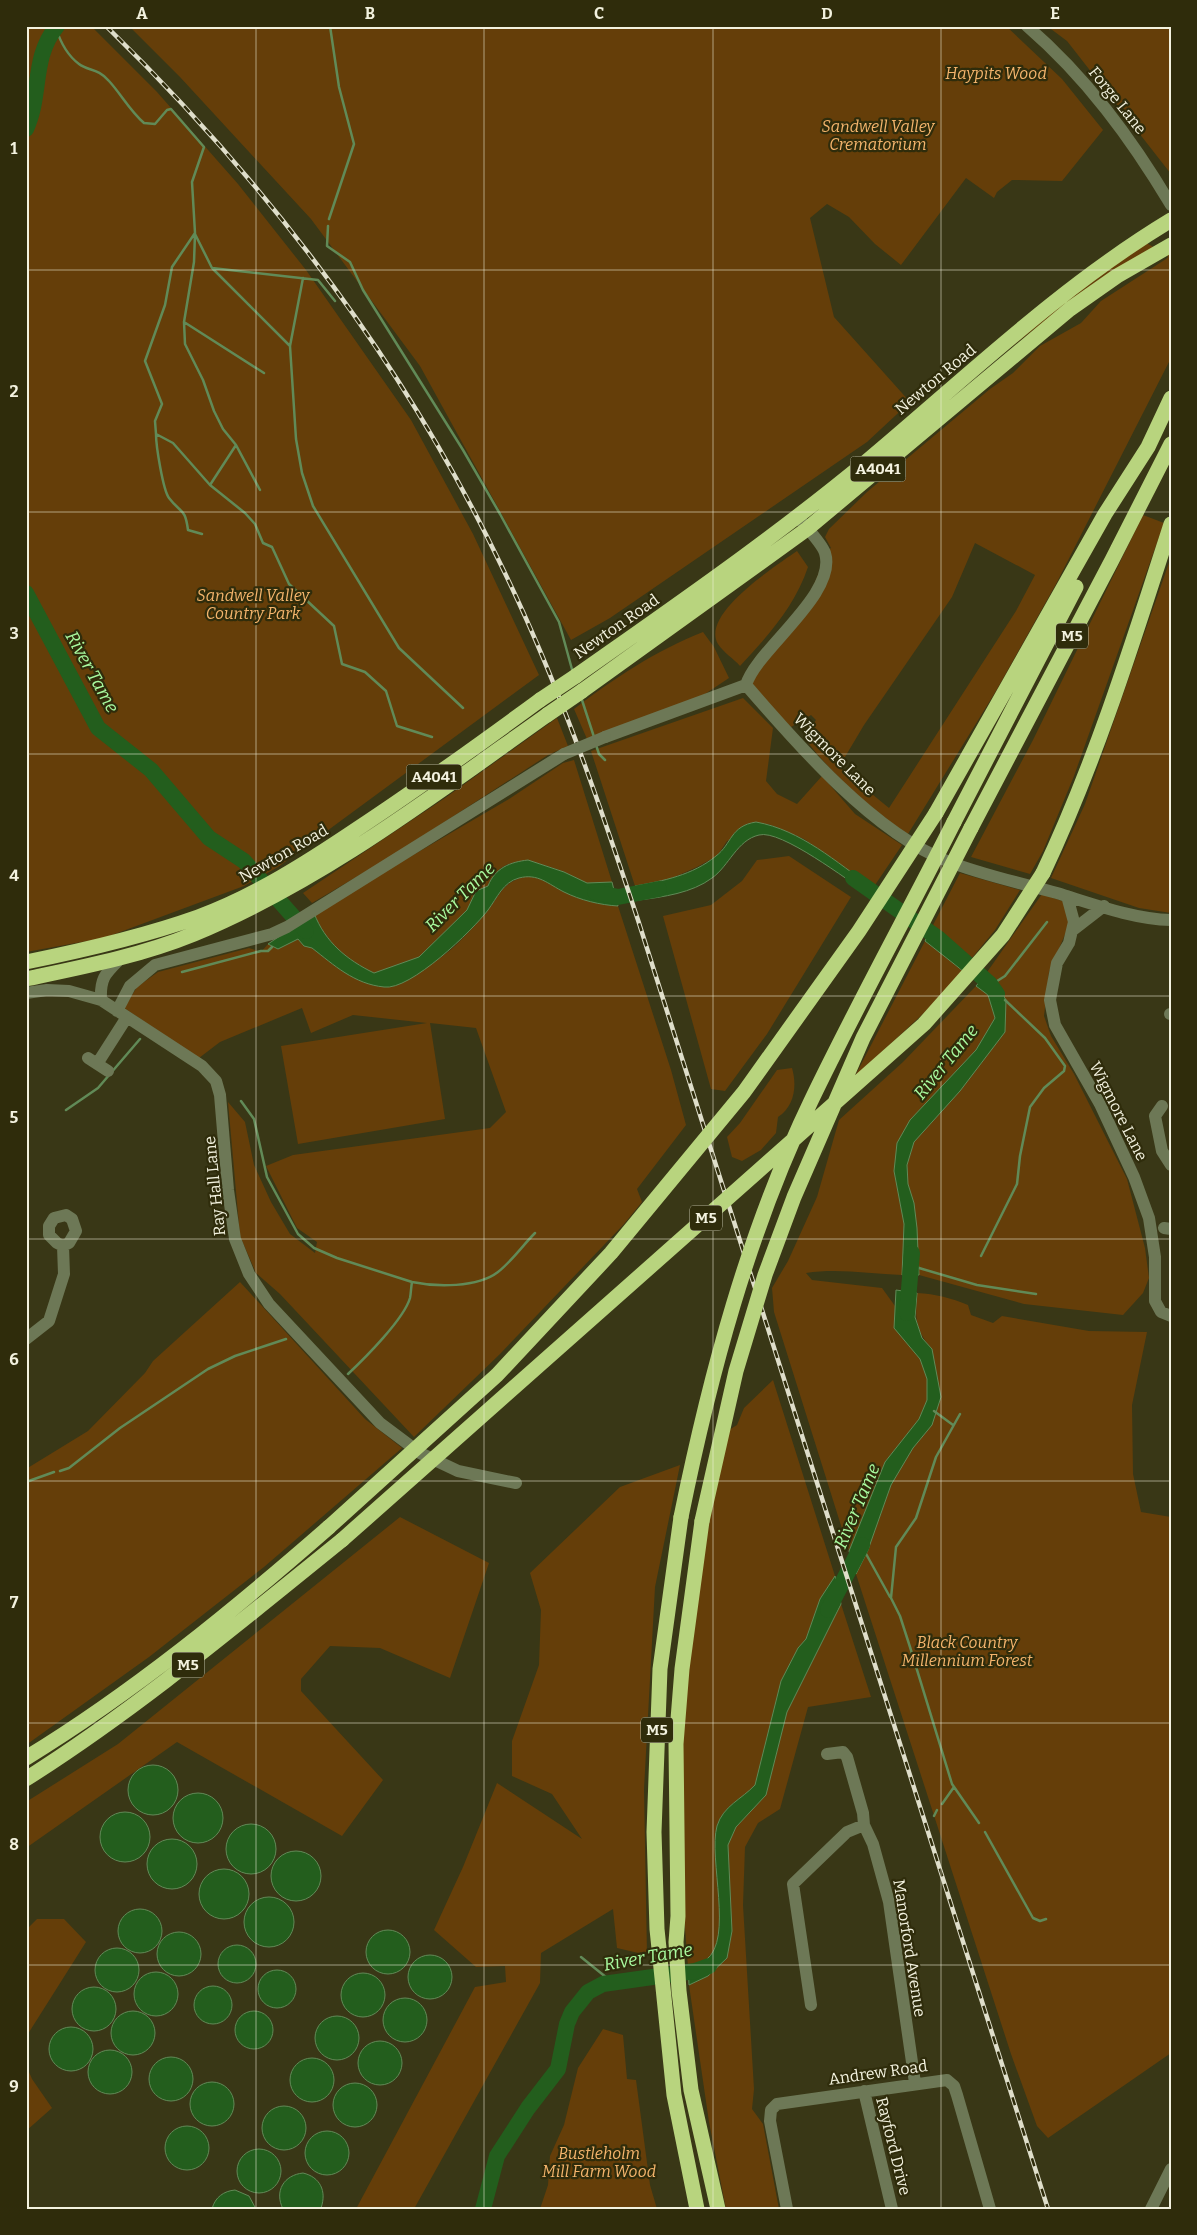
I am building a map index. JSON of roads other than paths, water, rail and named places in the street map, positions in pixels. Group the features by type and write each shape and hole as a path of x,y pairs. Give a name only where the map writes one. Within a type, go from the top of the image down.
{"highway":[{"name":"Newton Road","path":"288,881 325,850 426,783 704,585 797,516 867,461 1074,285 1171,220"},
{"name":"Newton Road","path":"26,979 120,959 192,934 288,881 333,862 582,691 806,529 1070,309 1117,276 1170,244"},
{"path":"980,364 995,363 1041,326 1070,309"},
{"name":"M5","path":"697,2209 674,2095 659,1945 654,1832 657,1718 666,1621 681,1517 715,1366 745,1269 773,1192 811,1102 954,822 1036,669 1171,398"},
{"name":"M5","path":"718,2209 692,2090 679,1991 676,1942 678,1916 676,1744 682,1669 702,1521 736,1371 765,1275 794,1198 863,1038 1171,444"},
{"name":"M5","path":"26,1758 64,1734 155,1669 264,1584 498,1375 618,1246 744,1092 859,931 936,814 1105,514 1141,458"},
{"name":"M5","path":"26,1779 73,1750 166,1683 342,1540 924,1024 1003,935 1043,873 1070,816 1141,617 1171,524"},
{"name":"Newton Road","path":"26,962 110,945 254,899"}],"street":[{"name":"Forge Lane","path":"1027,26 1082,80 1122,129 1171,205"},
{"path":"98,1064 122,1014 130,986 145,972 166,961 272,934 564,754 746,686 749,675 788,630 819,586 827,565 825,551 797,516"},
{"name":"Wigmore Lane","path":"746,686 828,775 894,830 947,861 1104,906 1139,915 1171,920"},
{"path":"1067,896 1073,915 1073,930"},
{"name":"Wigmore Lane","path":"1104,906 1073,930 1057,963 1050,1000 1055,1025 1100,1104 1134,1177 1149,1218 1155,1257 1155,1301 1166,1314"},
{"path":"138,953 145,972"},
{"path":"26,993 47,990 68,991 101,1000 100,986 104,975 120,959"},
{"name":"Ray Hall Lane","path":"101,1000 202,1066 216,1081 225,1134 228,1190 235,1239 249,1274 269,1304 380,1423 420,1453 458,1471 516,1482"},
{"path":"1153,1112 1162,1151 1171,1165"},
{"path":"26,1339 49,1321 64,1274 64,1246"},
{"name":"Manorford Avenue","path":"827,1754 843,1752 847,1757 863,1813 864,1825 872,1844 889,1902 915,2083"},
{"path":"811,2005 793,1884 847,1832 864,1825"},
{"name":"Andrew Road","path":"787,2209 770,2121 771,2110 777,2104 915,2083 947,2080 954,2086 990,2209"},
{"name":"Rayford Drive","path":"864,2091 892,2209"},
{"path":"1151,2209 1171,2169"}],"waterway":[{"name":"River Tame","path":"26,129 34,103 43,51 57,26"},
{"path":"329,219 354,144 339,87 330,26"},
{"path":"56,28 62,43 71,56 82,66 105,77 144,123 155,124 167,110 171,109 204,147 192,182 195,233 172,267 165,305 145,361 162,404 155,421 156,434 173,443 210,485 245,513 255,524 263,543 272,547 289,584 334,626 342,664 365,672 386,691 397,726 432,737"},
{"path":"328,226 327,246 350,262 363,290 463,450 500,514 559,622 573,673"},
{"path":"195,234 194,262 184,322 264,373"},
{"path":"195,234 212,268 318,280 335,301"},
{"path":"213,269 290,346"},
{"path":"303,278 290,346 296,439 302,473 313,506 399,648 463,708"},
{"path":"184,322 185,344 203,380 214,411 223,429 236,445 260,490"},
{"path":"156,434 160,468 169,498 184,514 188,530 202,534"},
{"path":"210,485 236,445"},
{"name":"River Tame","path":"26,593 98,728 151,770 209,838 244,861 306,931"},
{"path":"581,697 594,737"},
{"path":"596,745 599,754 605,760"},
{"name":"River Tame","path":"853,878 938,938 990,984 997,994"},
{"name":"River Tame","path":"595,892 618,897 659,889"},
{"path":"994,983 1005,976 1047,922"},
{"path":"182,972 261,951 268,951 272,947"},
{"path":"981,1256 1017,1184 1020,1156 1030,1107 1044,1088 1064,1071 1065,1066 1045,1038 1005,1000"},
{"path":"66,1110 98,1088 140,1039"},
{"path":"241,1101 254,1119 267,1177 298,1234 314,1248 337,1258 412,1282 410,1298 400,1316 383,1338 348,1374"},
{"path":"412,1282 433,1285 456,1285 479,1281 498,1272 535,1233"},
{"name":"River Tame","path":"907,1313 912,1253"},
{"path":"919,1268 977,1285 1036,1294"},
{"path":"60,1471 69,1468 120,1428 208,1369 235,1356 286,1339"},
{"path":"934,1411 953,1425"},
{"path":"960,1414 936,1457 916,1518 896,1547 891,1598 900,1616 952,1784 979,1823"},
{"path":"26,1482 54,1472"},
{"name":"River Tame","path":"828,1610 862,1545"},
{"path":"865,1552 890,1597"},
{"path":"942,1804 954,1787"},
{"path":"934,1816 937,1810"},
{"path":"985,1832 1033,1918 1040,1921 1046,1919"},
{"path":"581,1957 612,1982"},
{"name":"River Tame","path":"483,2209 497,2156 528,2108 558,2069 567,2024 572,2012 588,1992 603,1984 695,1971 709,1966"}],"railway":[{"path":"106,26 222,148 276,212 327,278 376,347 421,418 463,490 501,565 540,652 576,740 638,920 1048,2209"}],"park label":[{"name":"Haypits Wood","path":"996,73"},
{"name":"Sandwell Valley Crematorium","path":"878,135"},
{"name":"Sandwell Valley Country Park","path":"253,604"},
{"name":"Black Country Millennium Forest","path":"967,1651"},
{"name":"Bustleholm Mill Farm Wood","path":"599,2162"}]}
